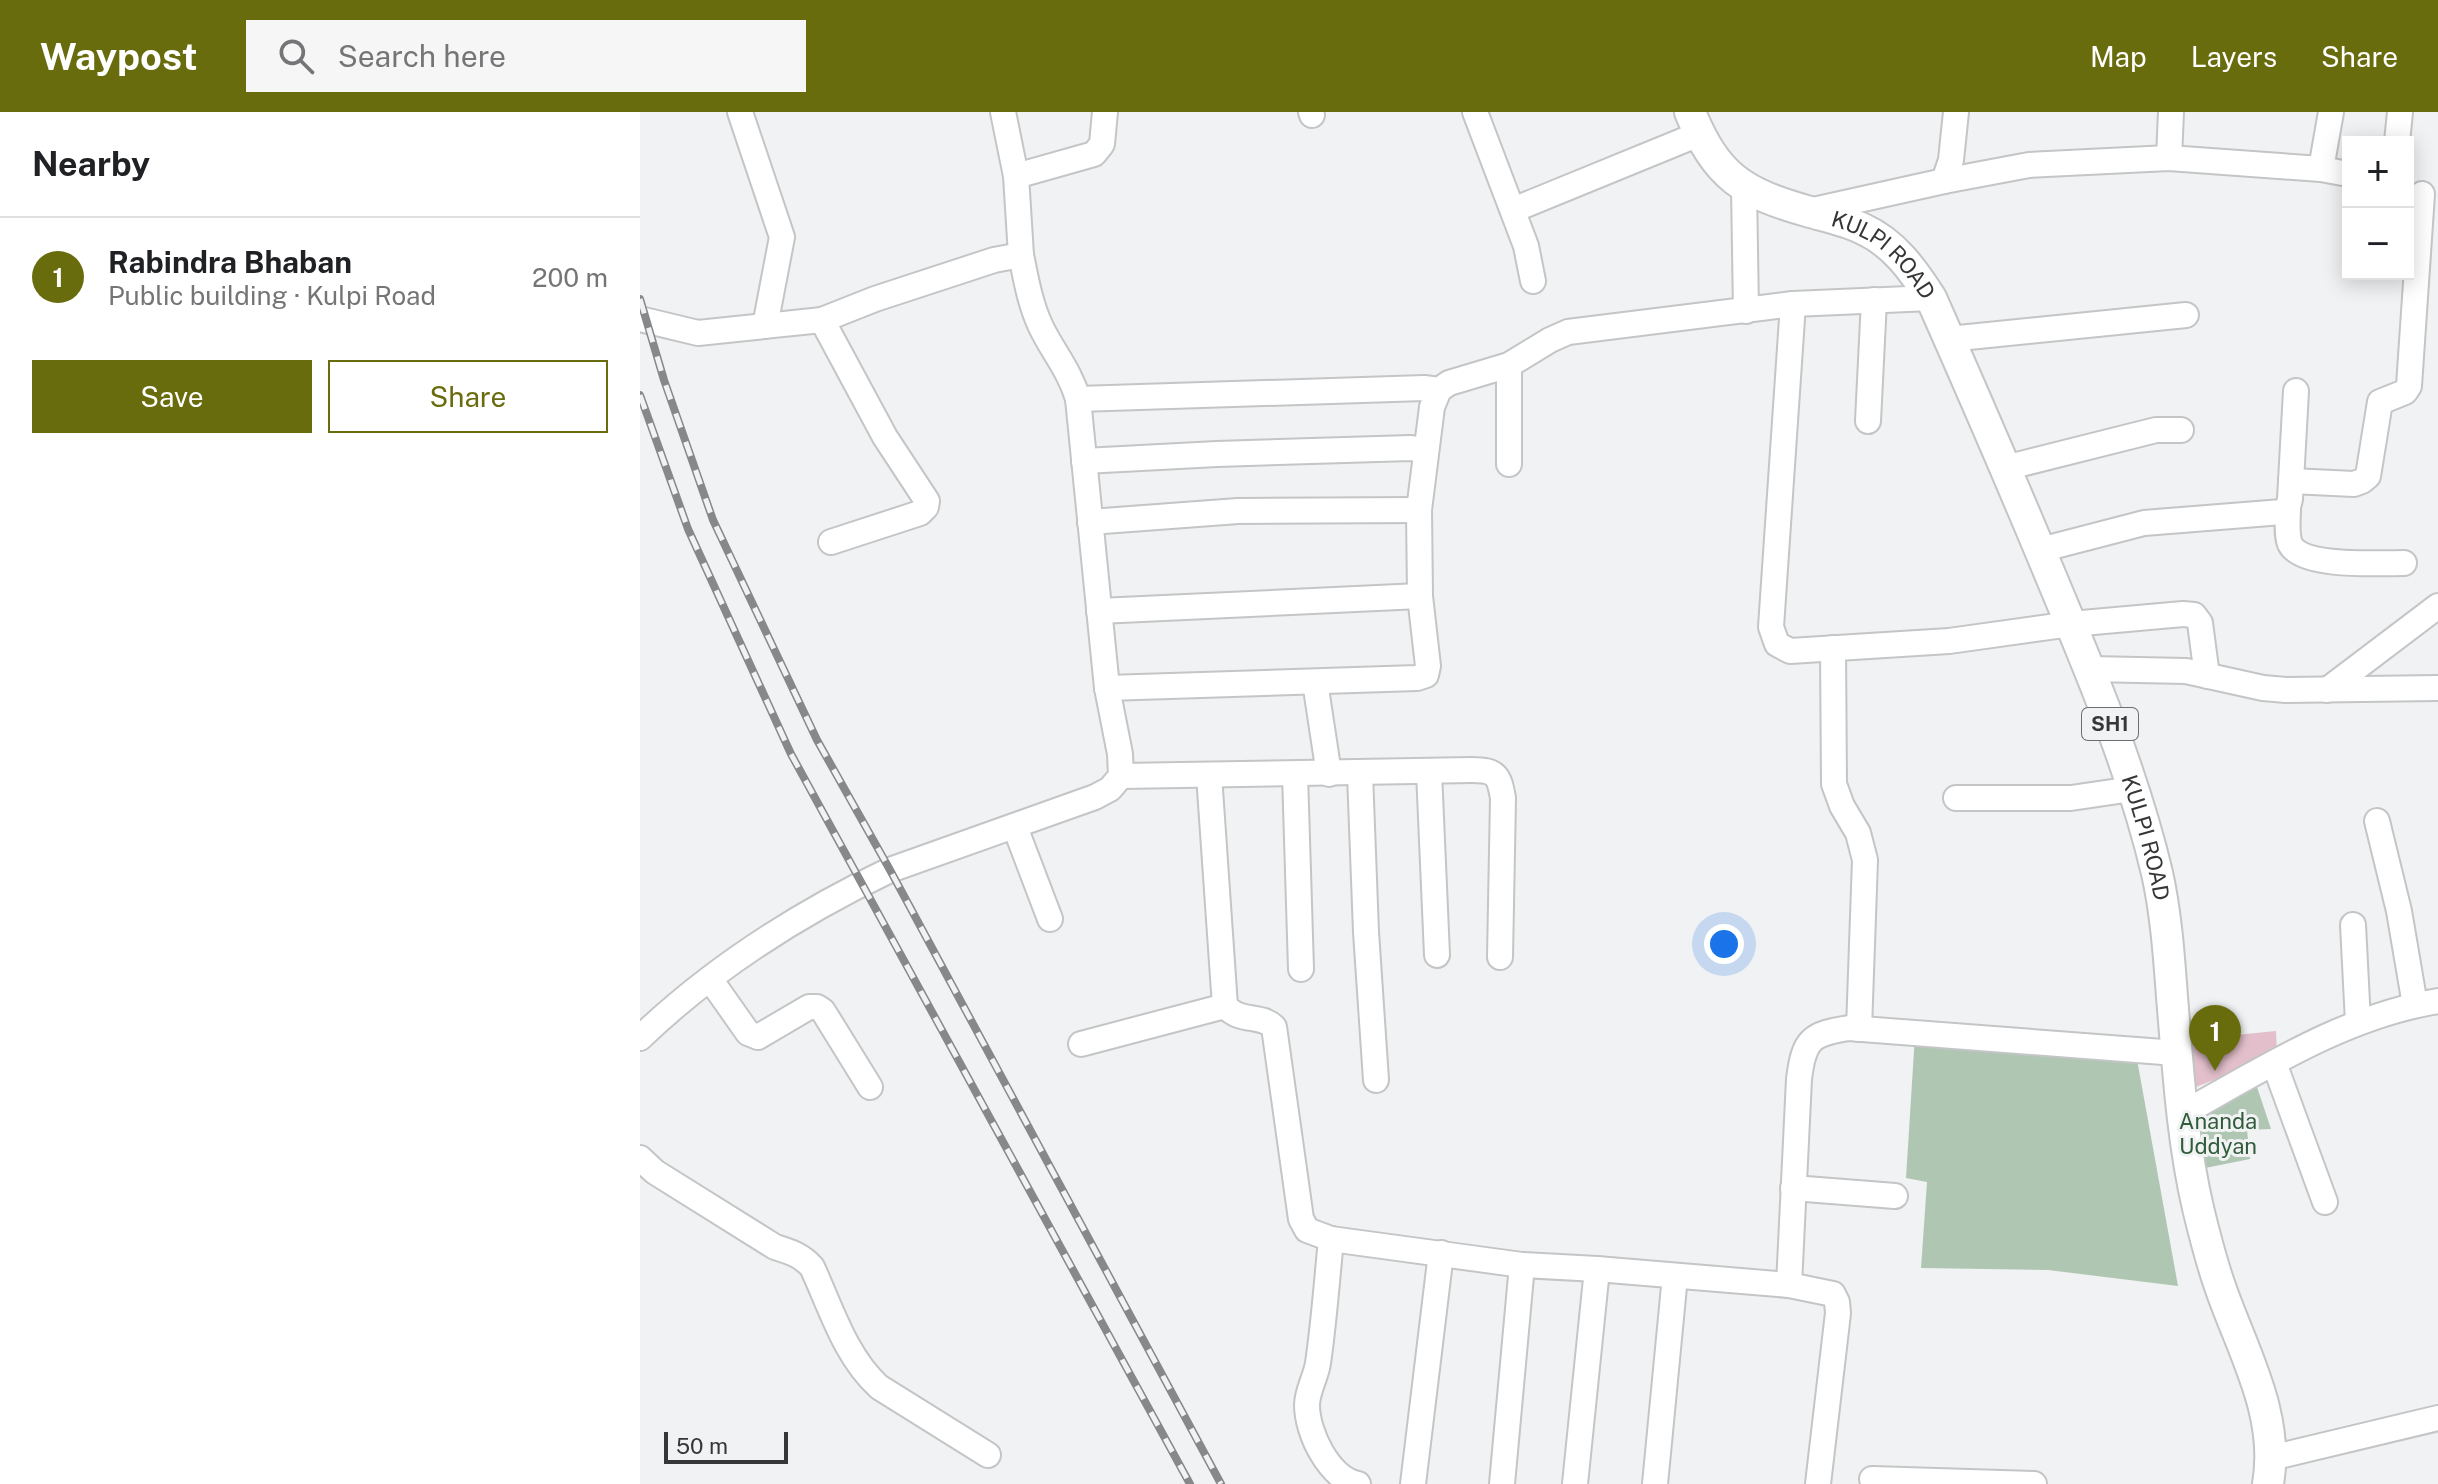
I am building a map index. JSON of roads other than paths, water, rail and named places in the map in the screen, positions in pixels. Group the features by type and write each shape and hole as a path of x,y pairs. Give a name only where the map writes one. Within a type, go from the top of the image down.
{"main road":[{"name":"KULPI ROAD","path":"1694,123 1725,174 1744,188 1863,228 1881,239 1912,268 1931,298 2005,468 2090,669 2132,789 2158,877 2169,961 2182,1114 2194,1189 2209,1255 2264,1404 2269,1431 2270,1471"}],"street":[{"path":"740,112 782,237 765,326"},
{"path":"641,1035 710,979 771,936 863,883 890,870 1095,797 1110,789 1121,776 1120,754 1107,688 1078,399 1066,367 1033,310 1021,255 1016,176 1003,112"},
{"path":"1016,176 1094,154 1102,144 1105,112"},
{"path":"1944,181 1951,160 1956,112"},
{"path":"2169,158 2171,112"},
{"path":"2321,169 2331,112"},
{"path":"2398,136 2400,112"},
{"path":"1482,114 1526,246 1533,281"},
{"path":"1513,210 1694,123"},
{"path":"1807,211 2029,165 2169,158 2342,173"},
{"path":"1744,188 1746,311"},
{"path":"2291,481 2354,484 2368,476 2380,402 2405,392 2409,386 2423,195"},
{"path":"640,319 698,333 822,320 994,260 1021,255"},
{"path":"1107,688 1417,678 1426,675 1428,666 1420,596 1419,510 1432,407 1439,390 1449,383 1509,365 1568,332 1793,304 1931,298"},
{"path":"1868,421 1874,300"},
{"path":"1793,304 1771,627 1777,644 1790,651 1949,641 2071,624 2183,614 2194,615 2200,623 2207,676"},
{"path":"1949,339 2186,315"},
{"path":"822,320 885,437 927,501 920,513 831,542"},
{"path":"1509,365 1509,464"},
{"path":"1078,399 1408,388 1439,390"},
{"path":"2296,391 2288,507 2291,546 2309,558 2404,563"},
{"path":"2005,468 2156,430 2181,430"},
{"path":"1084,461 1411,448 1426,451"},
{"path":"2040,550 2127,526 2167,519 2275,513 2288,507"},
{"path":"1090,522 1238,511 1419,510"},
{"path":"1099,611 1420,596"},
{"path":"2327,690 2438,606"},
{"path":"1833,648 1834,784 1842,806 1858,833 1865,860 1859,1029"},
{"path":"2090,669 2186,671 2263,688 2437,696"},
{"path":"1315,682 1329,774"},
{"path":"1121,776 1485,770 1494,773 1500,781 1503,798 1500,957"},
{"path":"1429,772 1437,955"},
{"path":"1295,774 1301,969"},
{"path":"1360,774 1376,1080"},
{"path":"1209,775 1225,1006 1233,1015 1268,1022 1274,1027 1301,1219 1307,1230 1331,1239 1522,1265 1789,1285 1833,1294 1838,1313 1818,1484"},
{"path":"1956,798 2071,798 2132,789"},
{"path":"2182,1114 2274,1063 2358,1022 2426,1003 2377,821"},
{"path":"1015,827 1050,919"},
{"path":"2353,925 2358,1022"},
{"path":"710,979 753,1037 809,1007 823,1011 870,1087"},
{"path":"1081,1044 1225,1006"},
{"path":"1789,1285 1802,1057 1811,1040 1824,1032 1859,1029 2176,1053"},
{"path":"2274,1063 2325,1202"},
{"path":"640,1158 655,1172 775,1247 804,1258 812,1267 851,1353 865,1375 879,1387 988,1455"},
{"path":"1793,1188 1895,1196"},
{"path":"1331,1239 1318,1366 1307,1408 1321,1456 1344,1478 1358,1484"},
{"path":"1413,1484 1441,1253"},
{"path":"1502,1484 1522,1265"},
{"path":"1575,1484 1597,1269"},
{"path":"1655,1484 1675,1276"},
{"path":"2270,1471 2438,1418"},
{"path":"1872,1479 2034,1484"}],"railway":[{"path":"640,299 664,380 713,520 817,740 1221,1484"},
{"path":"640,395 688,529 791,754 1190,1484"}],"place":[{"name":"Rabindra Bhaban","path":"2215,1071"}],"park label":[{"name":"Ananda Uddyan","path":"2218,1134"}]}
